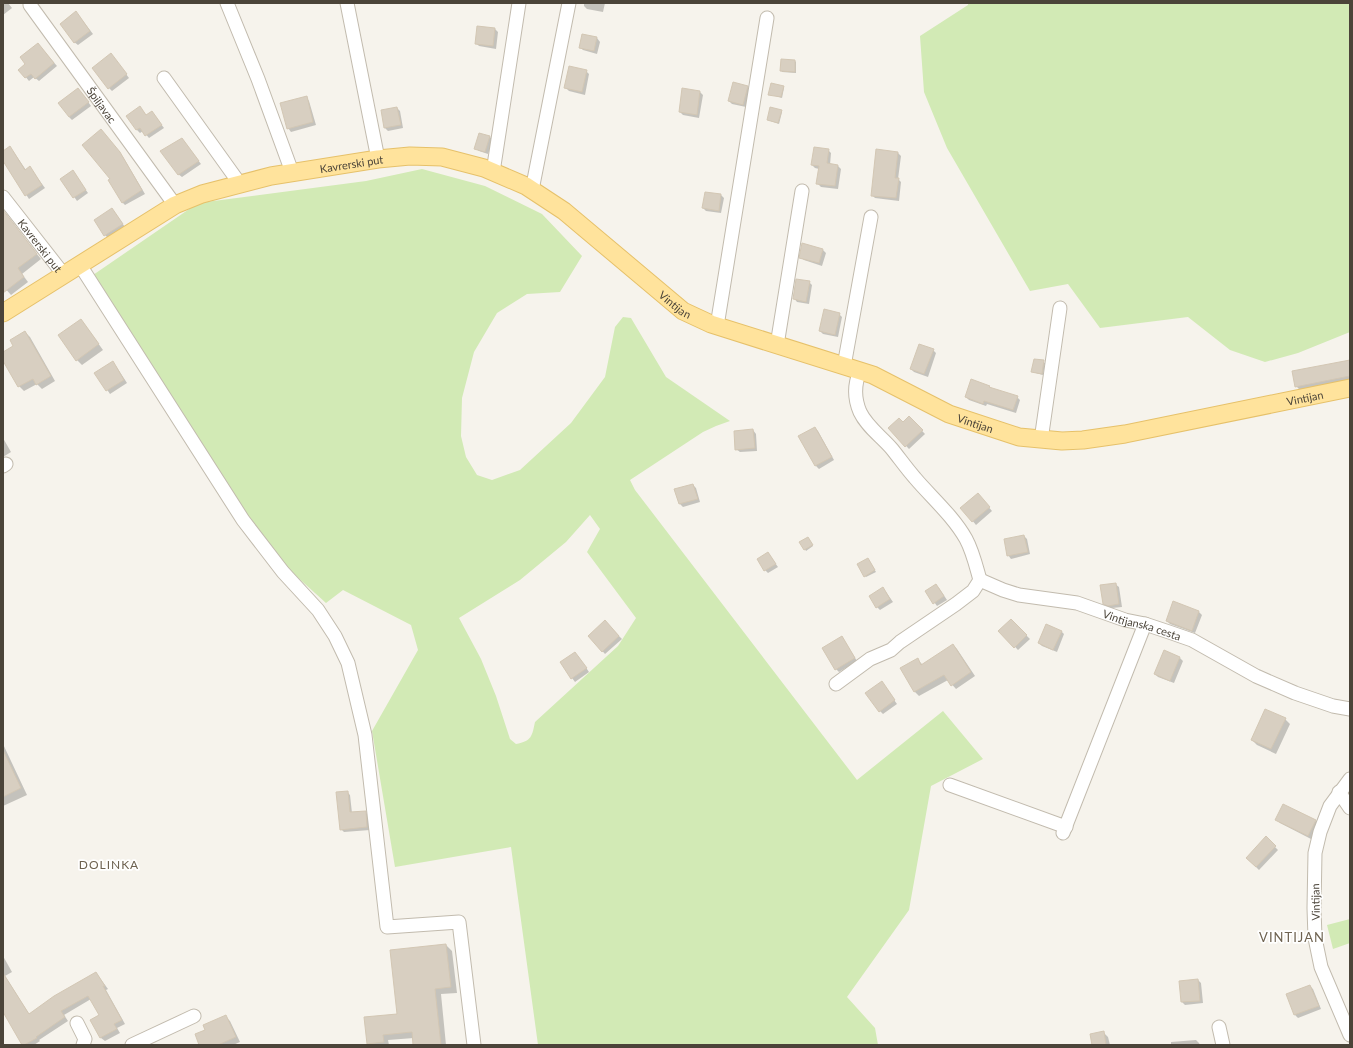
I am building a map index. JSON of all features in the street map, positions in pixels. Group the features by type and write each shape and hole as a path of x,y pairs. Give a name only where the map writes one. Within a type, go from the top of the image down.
{"main road":[{"name":"Kavrerski put","path":"3,313 175,204 202,194 292,172 378,159 410,156 442,157 484,168 526,186 564,211 631,266"},
{"name":"Vintijan","path":"631,266 683,311 717,326 873,375 949,414 1019,437 1062,441 1083,440 1125,434 1350,388"}],"street":[{"path":"227,3 258,79 292,172"},
{"path":"347,3 378,159"},
{"path":"493,172 519,3"},
{"path":"532,190 569,3"},
{"name":"Špiljavac","path":"30,5 175,204"},
{"path":"717,326 767,18"},
{"path":"164,78 240,184"},
{"path":"777,345 802,191"},
{"name":"Kavrerski put","path":"3,197 64,275"},
{"path":"836,684 870,659 891,650 900,642 973,592 980,580 973,555 966,539 938,501 915,478 893,450 864,419 857,402 855,390 856,380 852,369 871,217"},
{"path":"80,265 242,520 283,572 318,610 335,636 348,664 365,735 387,927 459,922 474,1045"},
{"path":"1041,440 1060,308"},
{"name":"Vintijanska cesta","path":"980,580 1019,595 1077,604 1125,620 1145,624 1192,640 1256,676 1295,693 1332,706 1350,709"},
{"path":"950,785 1064,830 1145,624"},
{"name":"Vintijan","path":"1350,779 1327,812 1320,832 1315,853 1314,908 1315,938 1321,967 1350,1035"},
{"path":"1340,792 1350,808"},
{"path":"132,1045 194,1016"},
{"path":"77,1023 85,1039 83,1045"},
{"path":"1218,1027 1223,1045"}],"green space":[{"path":"968,3 1350,3 1350,332 1298,353 1265,362 1230,350 1188,317 1100,328 1068,284 1030,291 947,148 924,92 920,36 968,5"},
{"path":"422,169 485,186 542,214 582,256 560,292 527,294 497,313 474,352 462,398 461,436 466,457 477,475 492,480 520,470 571,423 605,377 615,327 623,317 631,318 666,377 730,421 703,432 630,480 635,490 857,780 943,711 983,759 931,786 909,910 847,997 875,1028 878,1045 538,1045 511,847 395,867 372,731 418,650 411,625 343,590 326,603 274,556 180,415 93,275 198,203 366,181","holes":["590,515 600,529 587,552 636,618 618,646 535,722 532,734 528,739 516,744 510,739 496,696 481,659 459,618 520,580 566,542"]},
{"path":"1350,919 1350,943 1333,949 1327,925"}],"building":[{"path":"76,11 90,31 74,43 60,24"},
{"path":"477,26 495,28 493,46 475,44"},
{"path":"582,34 597,37 594,51 579,48"},
{"path":"38,43 54,63 35,79 31,74 25,78 18,70 25,64 20,57"},
{"path":"111,53 127,74 108,89 92,68"},
{"path":"781,59 795,60 795,72 780,71"},
{"path":"569,66 587,70 582,92 564,88"},
{"path":"733,82 748,86 743,105 728,101"},
{"path":"771,83 784,86 781,97 768,95"},
{"path":"78,88 89,102 69,117 58,103"},
{"path":"682,88 700,91 697,115 679,112"},
{"path":"307,96 313,122 287,129 280,103"},
{"path":"140,106 146,115 152,111 162,125 145,136 140,128 136,130 126,116"},
{"path":"397,107 401,125 384,128 381,110"},
{"path":"770,107 782,110 778,123 767,120"},
{"path":"101,129 120,152 142,190 122,203 108,180 110,179 82,145"},
{"path":"479,133 490,136 485,152 474,149"},
{"path":"182,138 199,161 178,175 160,151"},
{"path":"10,146 25,170 30,166 42,185 25,196 3,161 3,151"},
{"path":"814,147 829,149 827,163 838,165 835,186 816,184 819,166 811,165"},
{"path":"876,149 898,152 895,178 899,178 896,198 871,196"},
{"path":"73,170 86,190 73,198 60,179"},
{"path":"705,192 721,194 719,211 702,208"},
{"path":"112,208 123,224 104,236 94,220"},
{"path":"3,210 37,254 18,268 24,277 3,293"},
{"path":"802,243 823,249 819,263 799,258"},
{"path":"796,279 810,281 806,302 793,299"},
{"path":"824,309 840,313 835,335 819,331"},
{"path":"81,319 99,344 76,361 58,335"},
{"path":"25,331 51,376 36,385 33,379 18,387 3,361 3,352 13,346 10,340"},
{"path":"919,344 934,349 924,374 910,369"},
{"path":"1034,359 1044,360 1042,374 1031,372"},
{"path":"1350,360 1350,376 1295,387 1292,371"},
{"path":"113,361 124,380 106,391 94,373"},
{"path":"971,379 990,386 989,387 1018,396 1013,410 984,401 983,404 965,397"},
{"path":"909,416 923,430 905,447 888,428 899,418 903,422"},
{"path":"815,427 832,457 815,466 798,436"},
{"path":"753,429 755,448 735,450 734,431"},
{"path":"693,484 698,499 679,504 674,489"},
{"path":"978,493 990,507 972,522 960,508"},
{"path":"1024,535 1028,552 1007,556 1004,539"},
{"path":"808,537 813,545 804,550 799,542"},
{"path":"768,552 776,564 764,571 757,559"},
{"path":"868,558 875,570 864,577 857,564"},
{"path":"1116,583 1119,604 1108,606 1103,604 1100,585"},
{"path":"936,584 944,596 933,604 925,591"},
{"path":"883,587 890,599 876,608 869,596"},
{"path":"1173,601 1199,611 1192,631 1166,621"},
{"path":"1011,619 1027,635 1014,648 998,631"},
{"path":"605,620 619,636 602,652 588,636"},
{"path":"1046,624 1062,631 1053,650 1038,643"},
{"path":"842,636 855,658 835,670 822,648"},
{"path":"953,644 971,672 951,686 944,675 914,692 900,668 918,658 921,665"},
{"path":"1164,650 1180,657 1170,681 1154,674"},
{"path":"575,652 587,668 571,679 560,662"},
{"path":"882,681 895,700 879,712 865,693"},
{"path":"1265,709 1286,718 1271,749 1251,740"},
{"path":"3,750 21,788 3,797"},
{"path":"348,791 350,812 366,811 367,827 340,830 336,792"},
{"path":"1283,804 1316,820 1308,836 1275,820"},
{"path":"1266,836 1276,846 1256,867 1246,858"},
{"path":"446,944 451,987 435,989 441,1045 413,1045 412,1032 383,1035 384,1042 367,1044 364,1017 397,1014 390,950"},
{"path":"96,972 105,986 103,986 122,1020 114,1024 117,1029 100,1038 90,1020 99,1015 88,996 61,1011 65,1017 36,1037 37,1038 22,1045 3,1012 3,973 29,1014 54,996"},
{"path":"1198,979 1200,1001 1181,1002 1179,981"},
{"path":"1310,985 1319,1006 1294,1015 1286,994"},
{"path":"226,1015 236,1037 218,1045 199,1045 195,1034 205,1030 203,1025"},
{"path":"1104,1031 1106,1045 1092,1045 1090,1034"}],"district":[{"name":"DOLINKA","path":"109,864"},
{"name":"VINTIJAN","path":"1292,937"}]}
